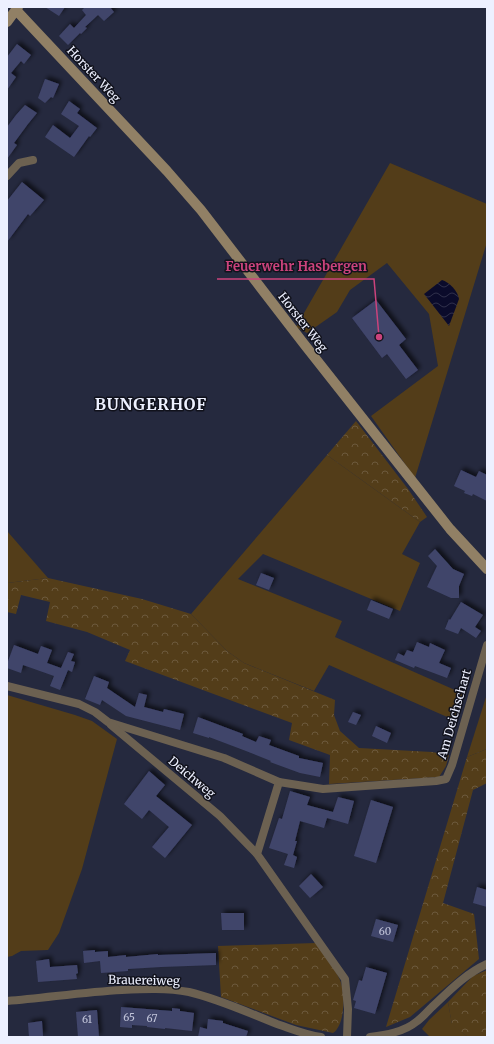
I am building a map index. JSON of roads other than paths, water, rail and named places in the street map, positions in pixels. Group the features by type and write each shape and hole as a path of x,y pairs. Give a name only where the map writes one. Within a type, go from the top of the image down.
{"street":[{"path":"7,22 16,8"},
{"name":"Horster Weg","path":"16,8 167,171 201,210 317,361 450,529 487,569"},
{"path":"7,176 19,162 33,160"},
{"name":"Am Deichschart","path":"436,781 446,779 452,765 487,645"},
{"name":"Deichweg","path":"7,686 79,704 95,712 220,816 257,854 345,979 348,1009 347,1037"},
{"name":"Deichweg","path":"108,722 224,758 279,782 323,790 436,781"},
{"path":"257,854 279,782"},
{"path":"370,1037 389,1033 416,1023 455,986 475,970 487,964"},
{"name":"Brauereiweg","path":"7,1002 102,991 166,989 188,992 210,998 288,1028 312,1036 321,1037"}],"water":[{"path":"442,280 453,287 459,299 449,326 424,294"}],"place":[{"name":"Feuerwehr Hasbergen","path":"379,337"}],"district":[{"name":"BUNGERHOF","path":"151,404"}]}
